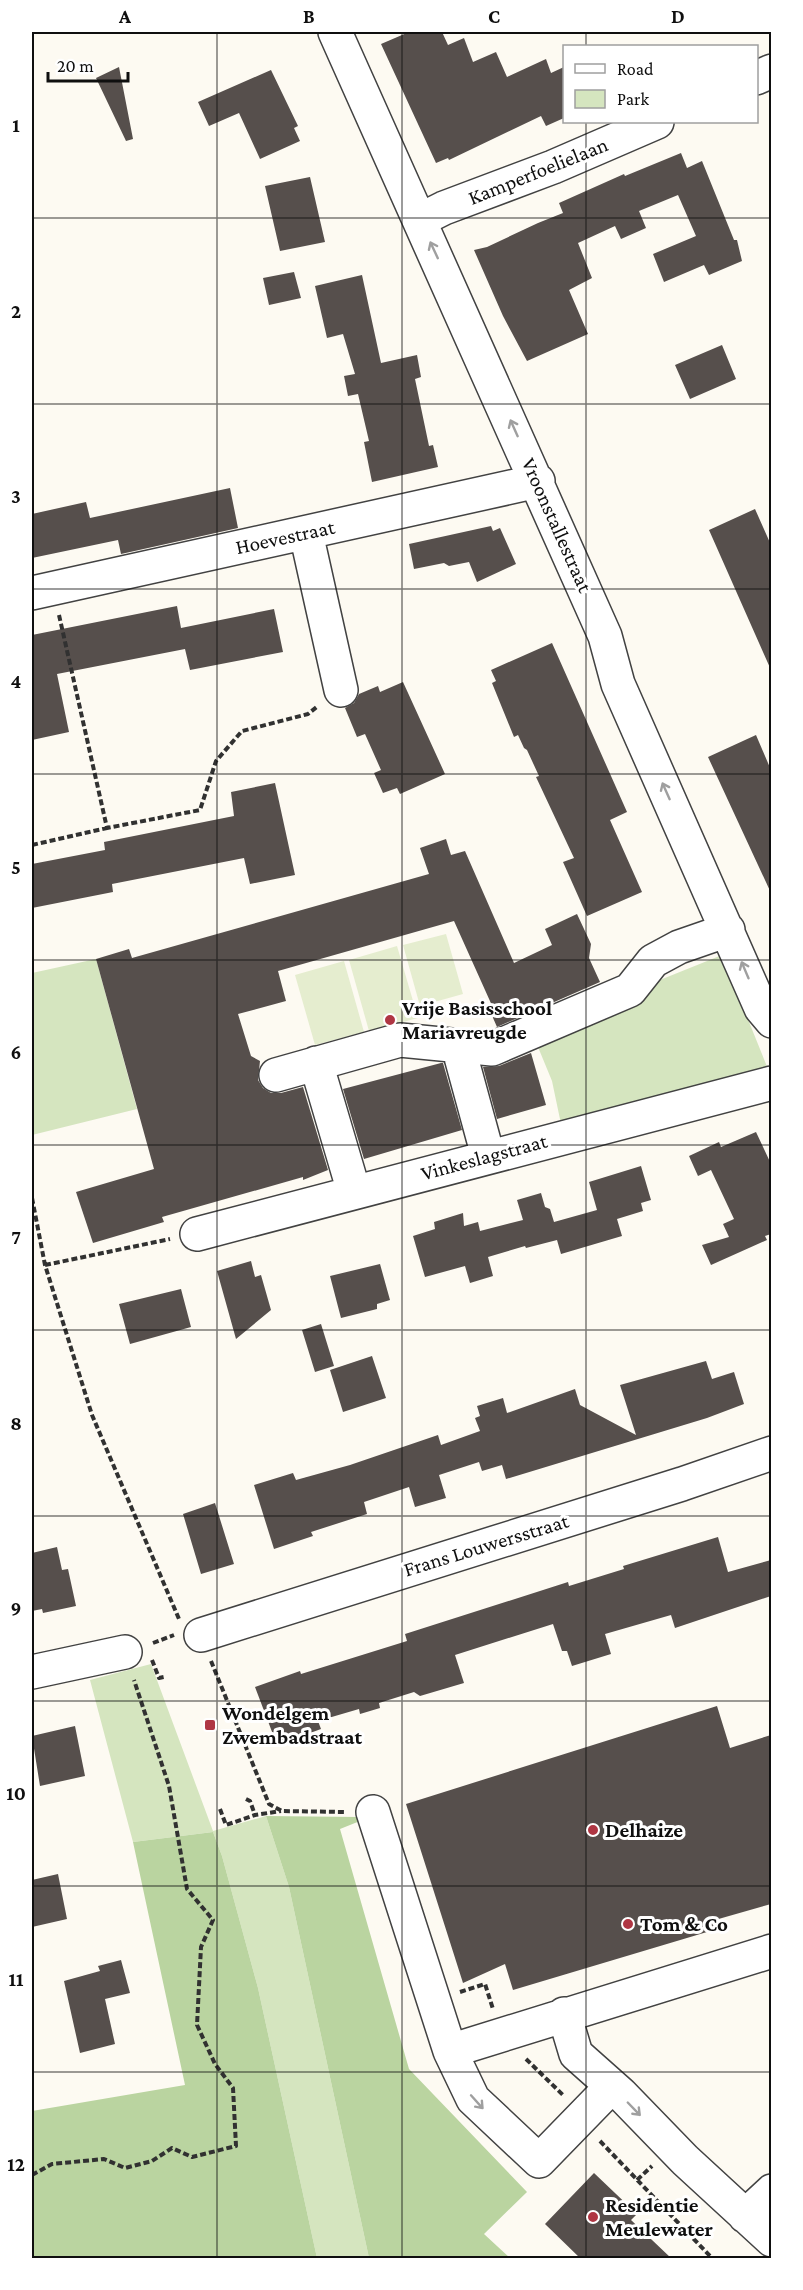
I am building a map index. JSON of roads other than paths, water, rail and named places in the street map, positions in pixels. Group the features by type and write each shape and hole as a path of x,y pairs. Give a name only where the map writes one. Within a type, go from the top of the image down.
{"street":[{"name":"Vroonstallestraat","path":"335,32 538,481 605,636 618,684 761,1008 771,1021"},
{"name":"Kamperfoelielaan","path":"420,220 444,208 553,167 655,123"},
{"name":"Hoevestraat","path":"42,591 538,481"},
{"path":"306,532 341,690"},
{"path":"276,1075 400,1040 492,1049 630,990 653,961 679,947 728,930"},
{"path":"458,1046 488,1156"},
{"path":"316,1064 354,1192"},
{"name":"Vinkeslagstraat","path":"197,1234 771,1083"},
{"name":"Frans Louwersstraat","path":"196,1632 670,1488 771,1454"},
{"path":"32,1672 125,1652"},
{"path":"373,1812 450,2051 473,2099 539,2161 612,2086"},
{"path":"450,2051 771,1951"},
{"path":"564,2014 576,2054 612,2086 684,2160 771,2240"},
{"path":"745,2216 771,2191"}],"place":[{"name":"Vrije Basisschool Mariavreugde","path":"390,1020"},
{"name":"Wondelgem Zwembadstraat","path":"210,1725"},
{"name":"Delhaize","path":"593,1830"},
{"name":"Tom & Co","path":"628,1924"},
{"name":"Residentie Meulewater","path":"593,2217"}]}
